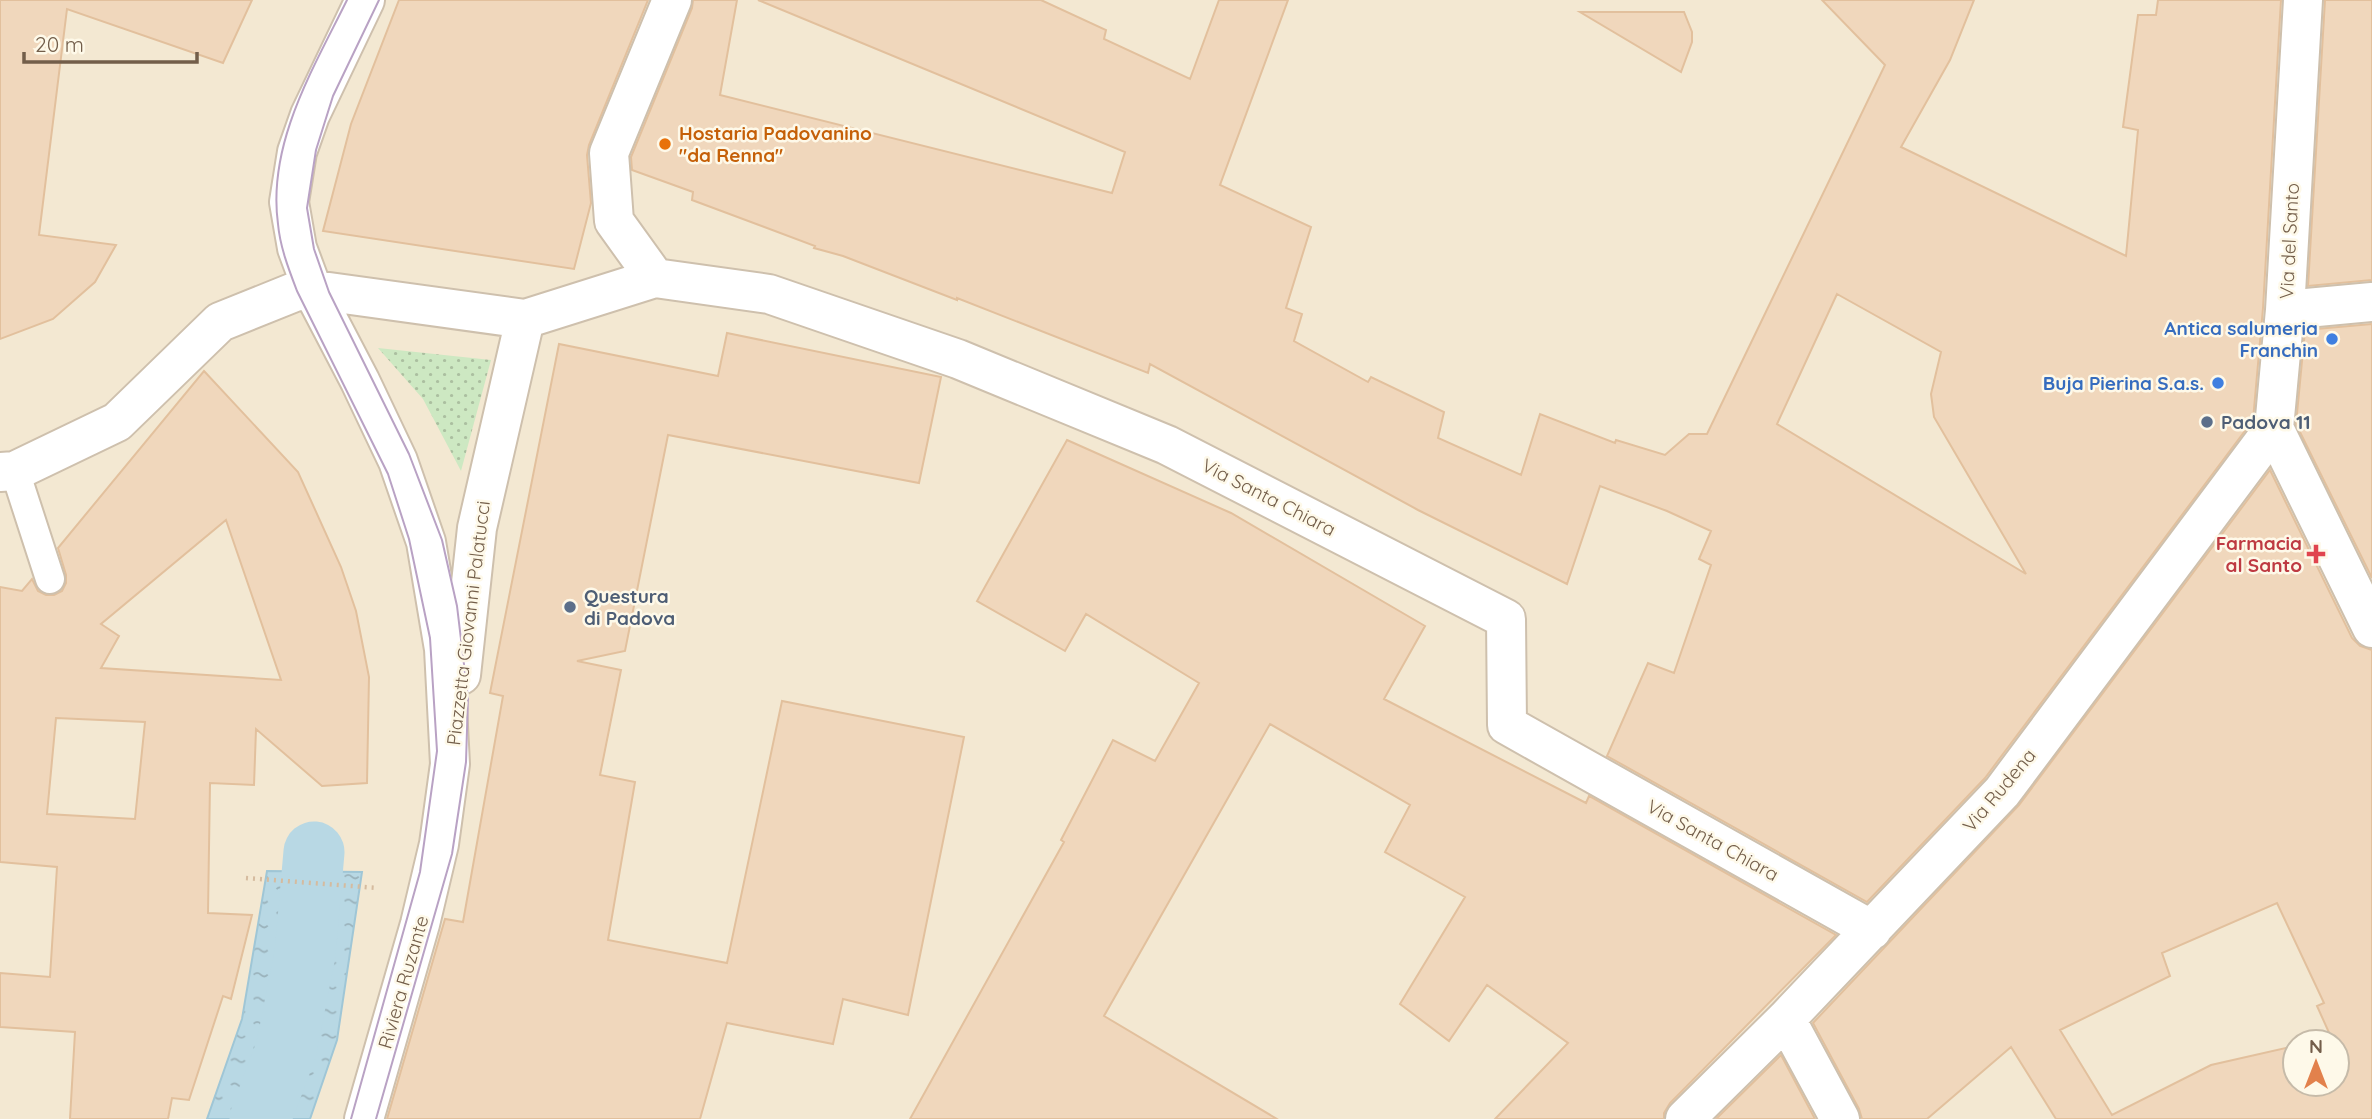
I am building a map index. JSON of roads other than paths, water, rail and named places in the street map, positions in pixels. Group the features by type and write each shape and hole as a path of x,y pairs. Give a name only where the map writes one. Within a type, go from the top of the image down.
{"street":[{"name":"Piazzetta Giovanni Palatucci","path":"365,0 310,115 297,152 289,202 297,248 313,291 398,461 426,542 444,649 450,764"},
{"path":"655,278 614,221 609,153 672,0"},
{"name":"Via del Santo","path":"2274,428 2285,310 2302,0"},
{"name":"Via Santa Chiara","path":"526,319 655,278 769,294 958,359 1167,444 1506,619 1507,725 1872,930"},
{"path":"7,471 117,422 220,322 297,291 526,319"},
{"path":"2285,310 2372,302"},
{"name":"Piazzetta Giovanni Palatucci","path":"439,844 477,528 526,319"},
{"path":"2274,428 2372,628"},
{"name":"Via Rudena","path":"1685,1119 1786,1019 2001,792 2274,428"},
{"name":"Riviera Ruzante","path":"364,1119 420,924 439,844"},
{"path":"1786,1019 1840,1119"}],"lane":[{"path":"7,471 50,579"}],"water":[{"path":"267,871 362,872 337,1040 310,1119 207,1119 242,1019"}],"waterway":[{"path":"260,1119 286,1050 305,954 314,852"}],"tram line":[{"path":"347,0 307,80 286,136 276,194 279,233 297,291 388,474 409,539 430,638 437,751 420,872 351,1119"},
{"path":"376,1119 452,854 466,762 468,698 457,606 442,540 409,454 329,292 314,249 307,208 316,150 333,96 379,0"}],"place":[{"name":"Hostaria Padovanino \"da Renna\"","path":"665,144"},
{"name":"Antica salumeria Franchin","path":"2332,339"},
{"name":"Buja Pierina S.a.s.","path":"2218,383"},
{"name":"Padova 11","path":"2207,422"},
{"name":"Farmacia al Santo","path":"2316,554"},
{"name":"Questura di Padova","path":"570,607"}]}
